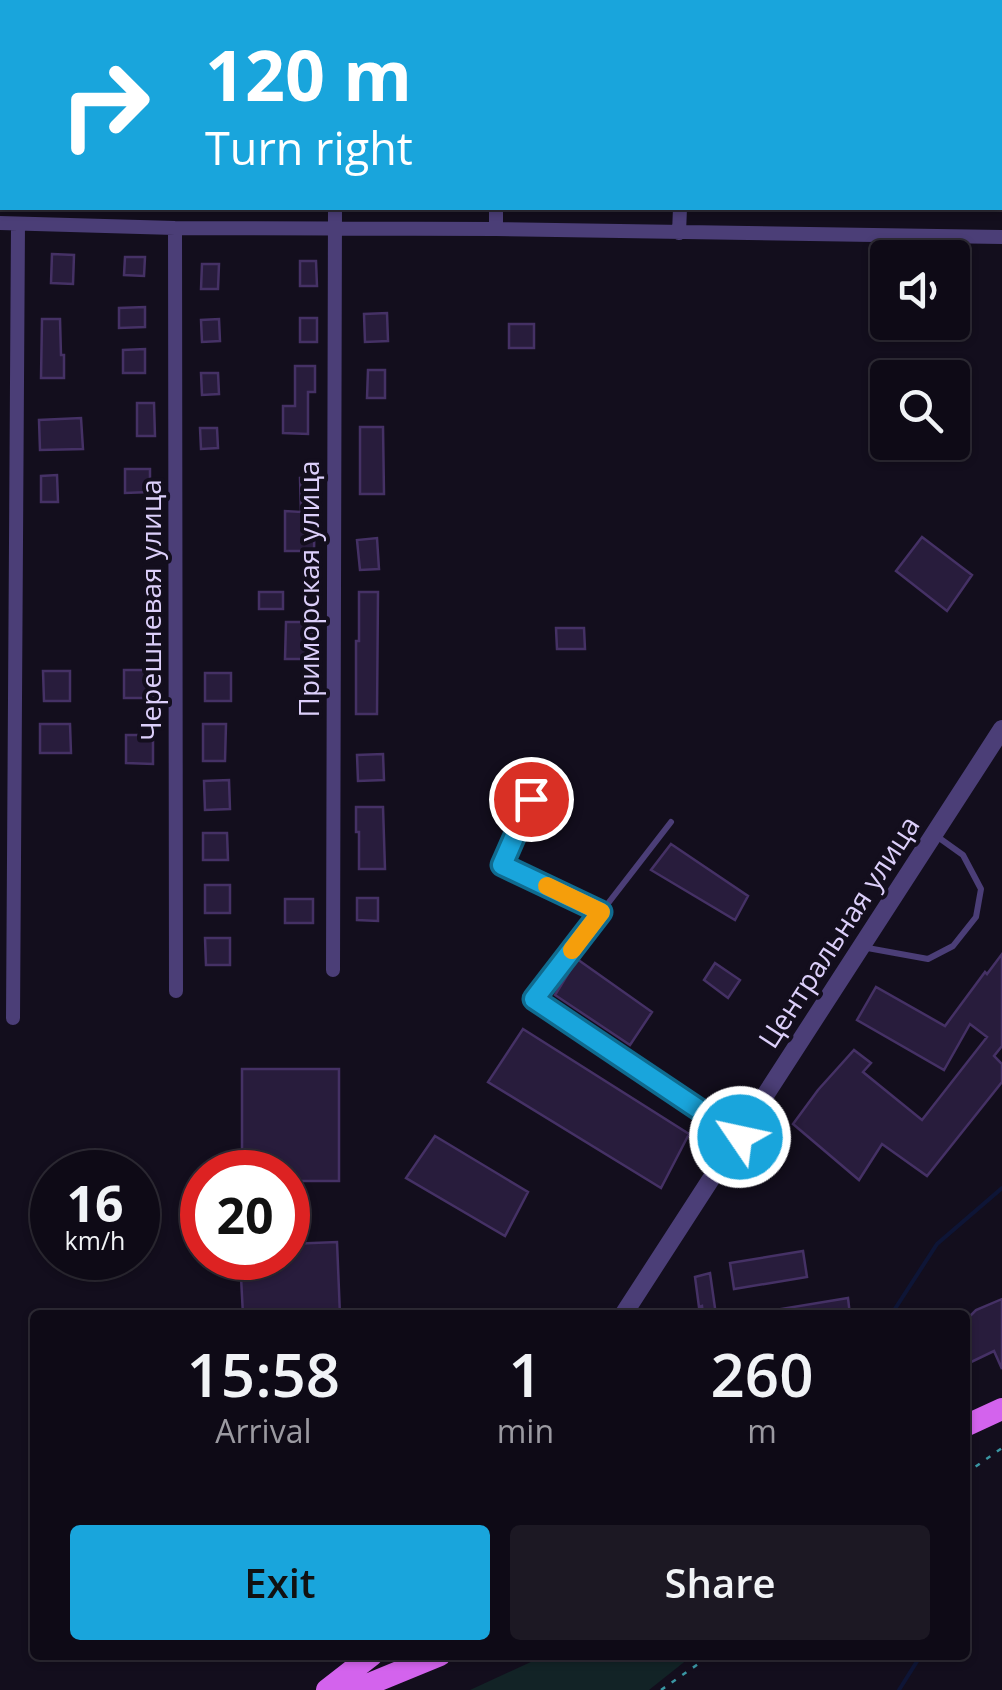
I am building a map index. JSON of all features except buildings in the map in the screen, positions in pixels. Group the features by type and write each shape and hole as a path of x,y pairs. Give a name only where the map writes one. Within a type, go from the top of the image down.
{"main road":[{"path":"970,1424 1002,1409"},
{"path":"327,1690 366,1660"},
{"path":"355,1690 428,1660"}],"street":[{"name":"Приморская улица","path":"333,970 335,210"},
{"path":"496,210 496,229"},
{"path":"680,210 680,232"},
{"path":"0,224 1002,238"},
{"path":"12,1018 18,224"},
{"name":"Черешневая улица","path":"175,228 176,991"},
{"name":"Центральная улица","path":"626,1310 1002,729"}],"lane":[{"path":"531,799 502,865 601,912"},
{"path":"671,822 534,999 740,1137"},
{"path":"861,947 928,959 953,946 976,917 981,889 963,855 934,834"}],"path":[{"path":"970,1470 1002,1448"},
{"path":"661,1690 704,1660"}],"shaded area":[{"path":"535,1660 687,1660 649,1690 470,1690"}],"waterway":[{"path":"894,1310 937,1244 1002,1188"},
{"path":"899,1690 918,1660"}],"slow traffic":[{"path":"547,886 601,912 572,950"}],"route":[{"path":"531,799 502,865 601,912 534,999 740,1137"}]}
